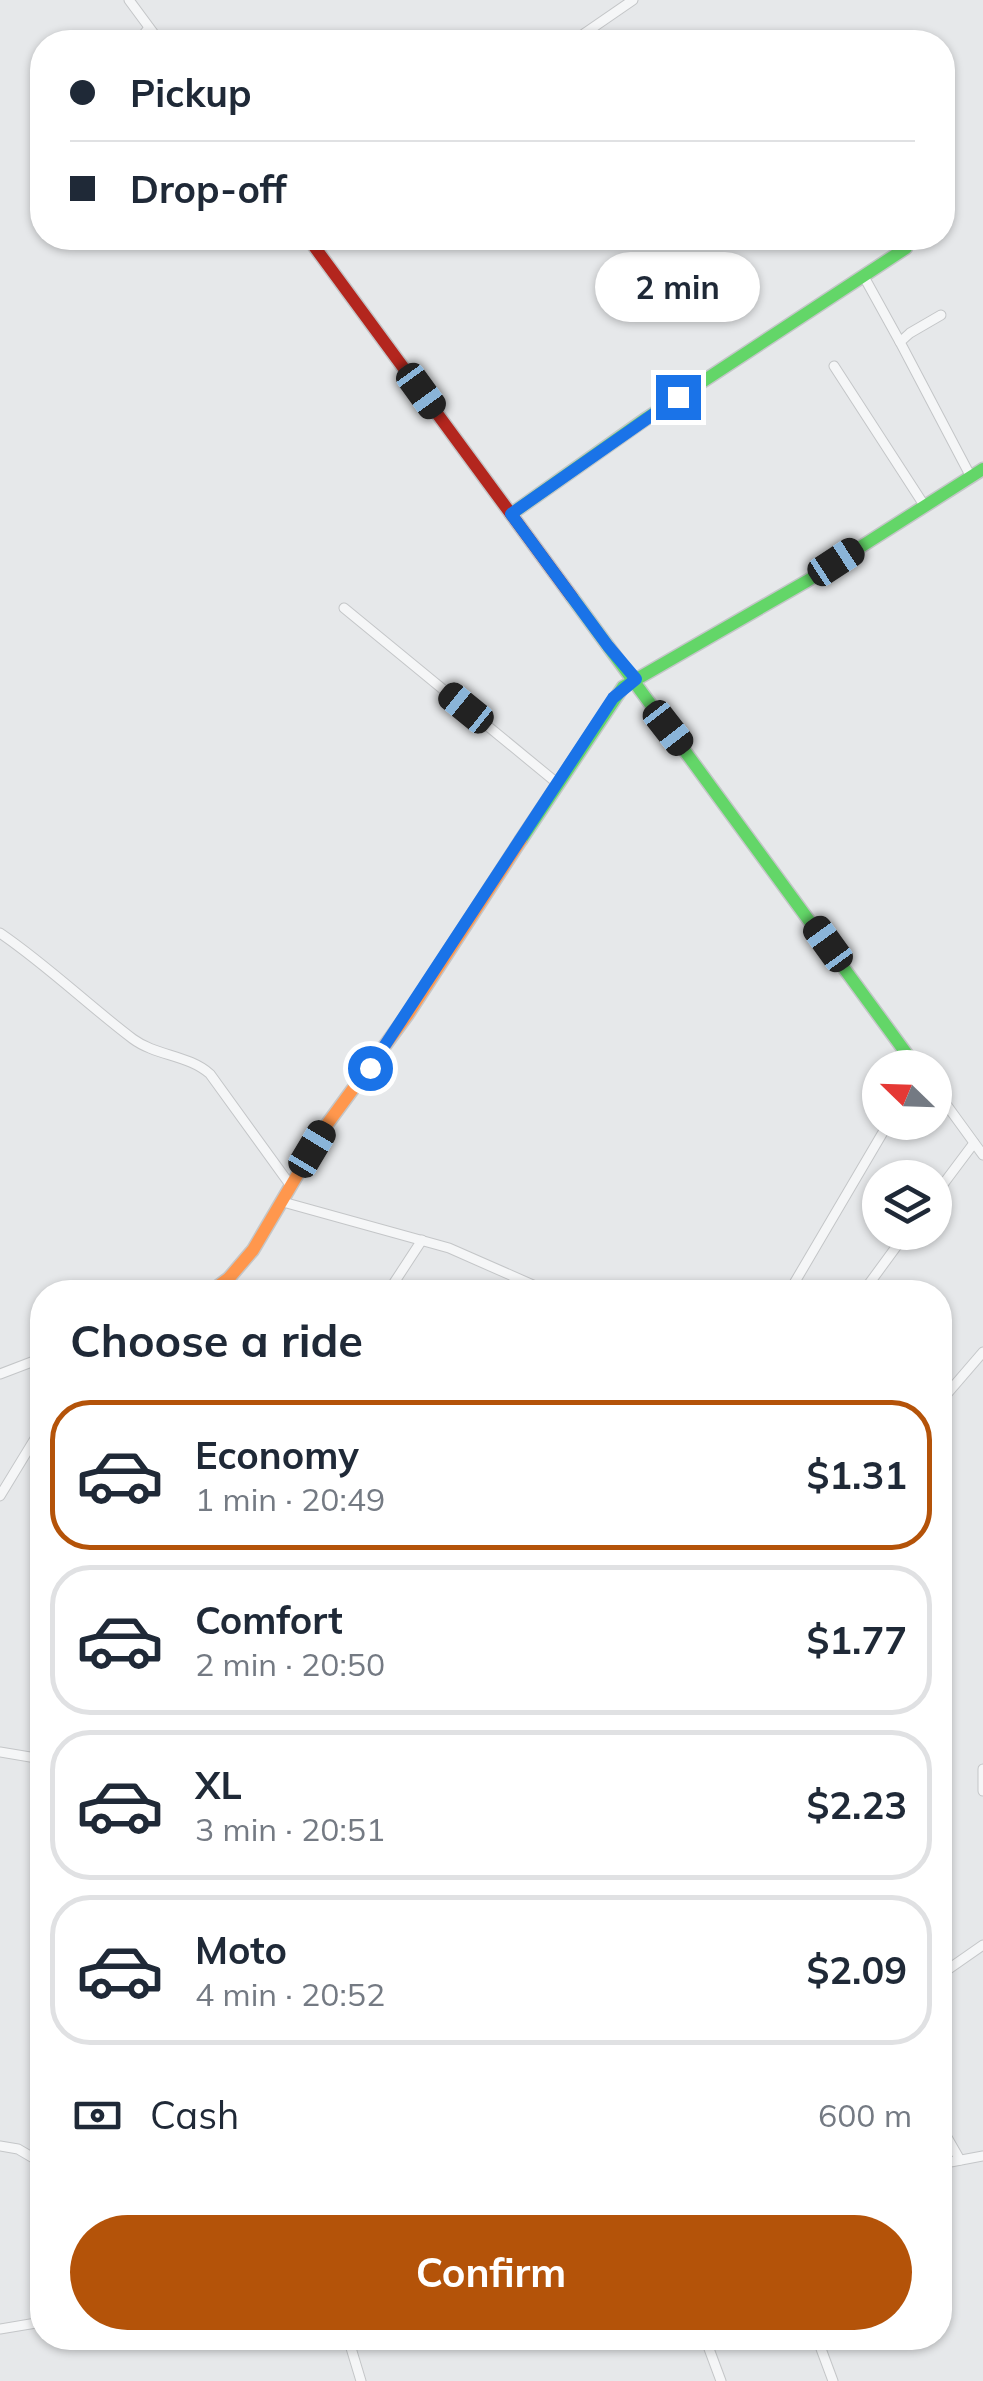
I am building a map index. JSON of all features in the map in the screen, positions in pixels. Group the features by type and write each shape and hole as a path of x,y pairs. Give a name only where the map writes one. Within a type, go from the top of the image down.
{"street":[{"path":"129,0 149,28"},
{"path":"589,30 633,0"},
{"path":"317,250 636,679 903,1050"},
{"path":"511,514 903,250"},
{"path":"227,1280 253,1250 328,1124 408,1014 613,698 636,679 807,580 977,473 862,274"},
{"path":"900,342 942,315"},
{"path":"834,366 924,506"},
{"path":"344,608 556,783"},
{"path":"0,933 35,957 136,1042 201,1065 291,1186"},
{"path":"952,1113 983,1155"},
{"path":"797,1280 879,1140"},
{"path":"952,1172 974,1143"},
{"path":"283,1202 422,1240 520,1280"},
{"path":"396,1280 422,1240"},
{"path":"872,1280 894,1250"},
{"path":"952,1388 983,1352"},
{"path":"0,1374 30,1363"},
{"path":"0,1496 30,1447"},
{"path":"0,1752 30,1758"},
{"path":"983,1769 983,1791"},
{"path":"952,1966 983,1945"},
{"path":"0,2146 30,2156"},
{"path":"952,2146 960,2160"},
{"path":"952,2162 983,2156"},
{"path":"0,2329 30,2324"},
{"path":"352,2350 361,2381"},
{"path":"709,2350 721,2381"},
{"path":"822,2350 834,2381"}],"traffic: fast":[{"path":"511,514 647,418 903,250"},
{"path":"521,840 623,687 807,581 983,469"},
{"path":"572,597 904,1050"}],"traffic: slow":[{"path":"226,1280 253,1250 328,1123 408,1014 521,840"}],"traffic: jam":[{"path":"317,250 572,597"}],"route":[{"path":"370,1068 613,698 636,679 511,514 678,397"}]}
